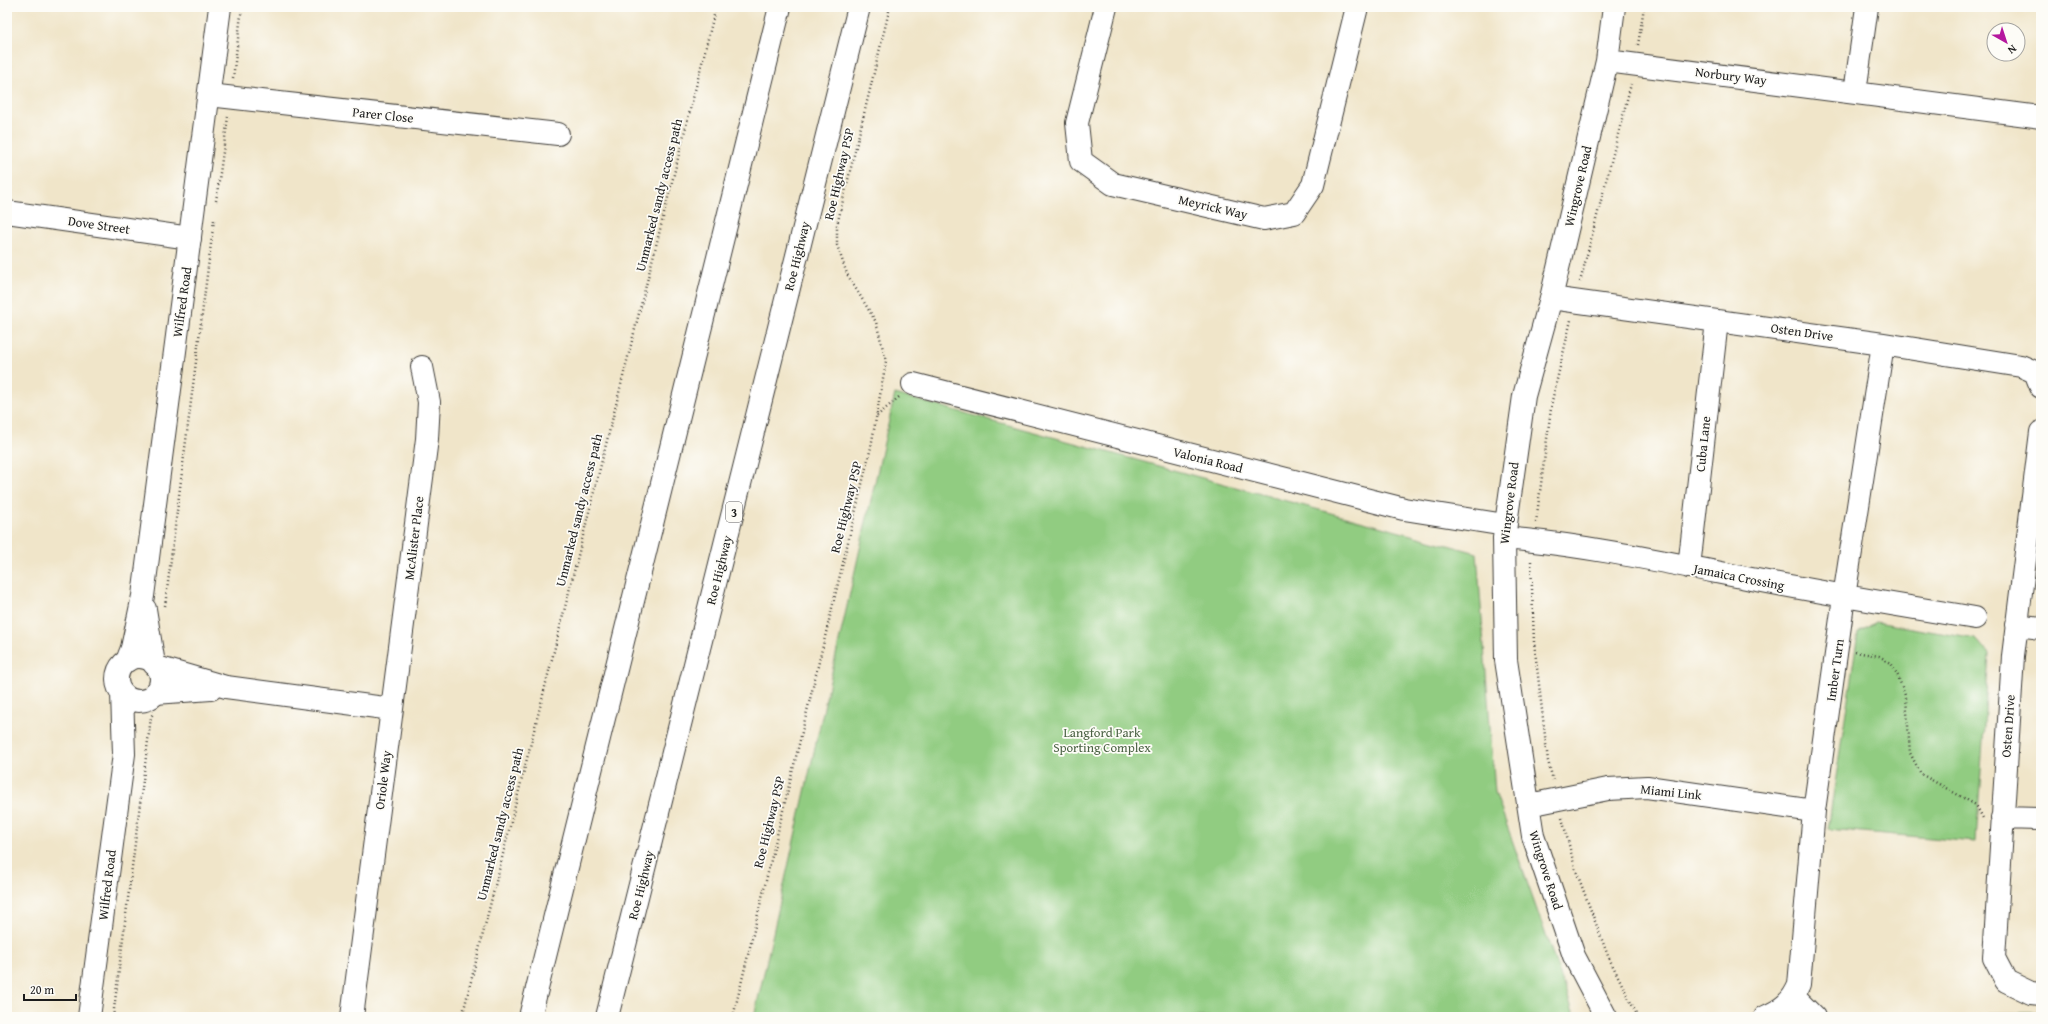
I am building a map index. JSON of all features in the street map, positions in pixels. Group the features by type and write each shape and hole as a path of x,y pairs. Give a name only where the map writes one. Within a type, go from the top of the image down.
{"main road":[{"name":"Wilfred Road","path":"127,661 132,648 143,596 220,7"},
{"path":"530,1017 780,7"},
{"name":"Roe Highway","path":"608,1017 859,7"},
{"name":"Meyrick Way","path":"1106,7 1077,123 1081,161 1113,184 1264,219 1294,213 1313,185 1357,7"},
{"name":"Wingrove Road","path":"1606,1017 1574,956 1533,836 1506,660 1504,531 1524,396 1551,298 1607,60 1614,7"},
{"path":"1855,92 1867,7"},
{"name":"Norbury Way","path":"1607,60 2041,116"},
{"name":"Parer Close","path":"209,95 558,134"},
{"name":"Dove Street","path":"7,212 190,238"},
{"name":"Osten Drive","path":"1551,298 1883,344 2021,366 2035,372 2041,387"},
{"name":"Cuba Lane","path":"1689,567 1716,320"},
{"name":"Imber Turn","path":"1794,997 1799,986 1814,811 1838,649 1844,597 1883,344"},
{"name":"McAlister Place","path":"392,709 427,439 429,402 422,367"},
{"name":"Valonia Road","path":"912,384 1404,509 1504,531"},
{"name":"Osten Drive","path":"2041,437 2036,508 2016,625 2002,818 1994,958 2006,981 2031,993 2041,994"},
{"name":"Jamaica Crossing","path":"1504,531 1533,541 1689,567 1844,597 1975,618"},
{"name":"Wilfred Road","path":"143,596 156,666"},
{"path":"2016,625 2041,628"},
{"path":"226,687 153,701 134,700 122,693 117,679 121,666 127,661 140,657 148,659 156,666 226,687 392,709"},
{"path":"153,701 159,687 160,679 156,666"},
{"name":"Wilfred Road","path":"89,1017 124,754 122,693"},
{"name":"Wilfred Road","path":"124,754 153,701"},
{"name":"Oriole Way","path":"352,1017 392,709"},
{"name":"Miami Link","path":"1529,805 1608,789 1647,787 1814,811"},
{"path":"2002,818 2041,819"},
{"path":"1765,1017 1776,1012 1794,997 1814,1017"}],"path":[{"path":"233,81 242,7"},
{"name":"Unmarked sandy access path","path":"462,1017 716,7"},
{"name":"Roe Highway PSP","path":"733,1017 871,447 886,361 876,322 847,274 837,245 837,225 890,7"},
{"path":"1638,1017 1602,941 1575,868 1548,761 1534,642 1531,553 1552,402 1575,302 1631,87 1644,7"},
{"path":"216,204 228,114"},
{"path":"165,609 215,212"},
{"path":"876,416 888,408 912,384"},
{"path":"1838,649 1879,656 1891,664 1898,676 1906,698 1910,754 1921,774 1976,805 1982,818 1990,821 2002,818"},
{"path":"113,1017 153,701"}],"green space":[{"name":"Langford Park Sporting Complex","path":"895,394 1477,553 1495,792 1575,1017 754,1017"},
{"path":"1876,622 1976,639 1989,654 1976,842 1828,829 1858,633"},
{"path":"1989,1013 2041,1013 2041,1017 1990,1017"}]}
